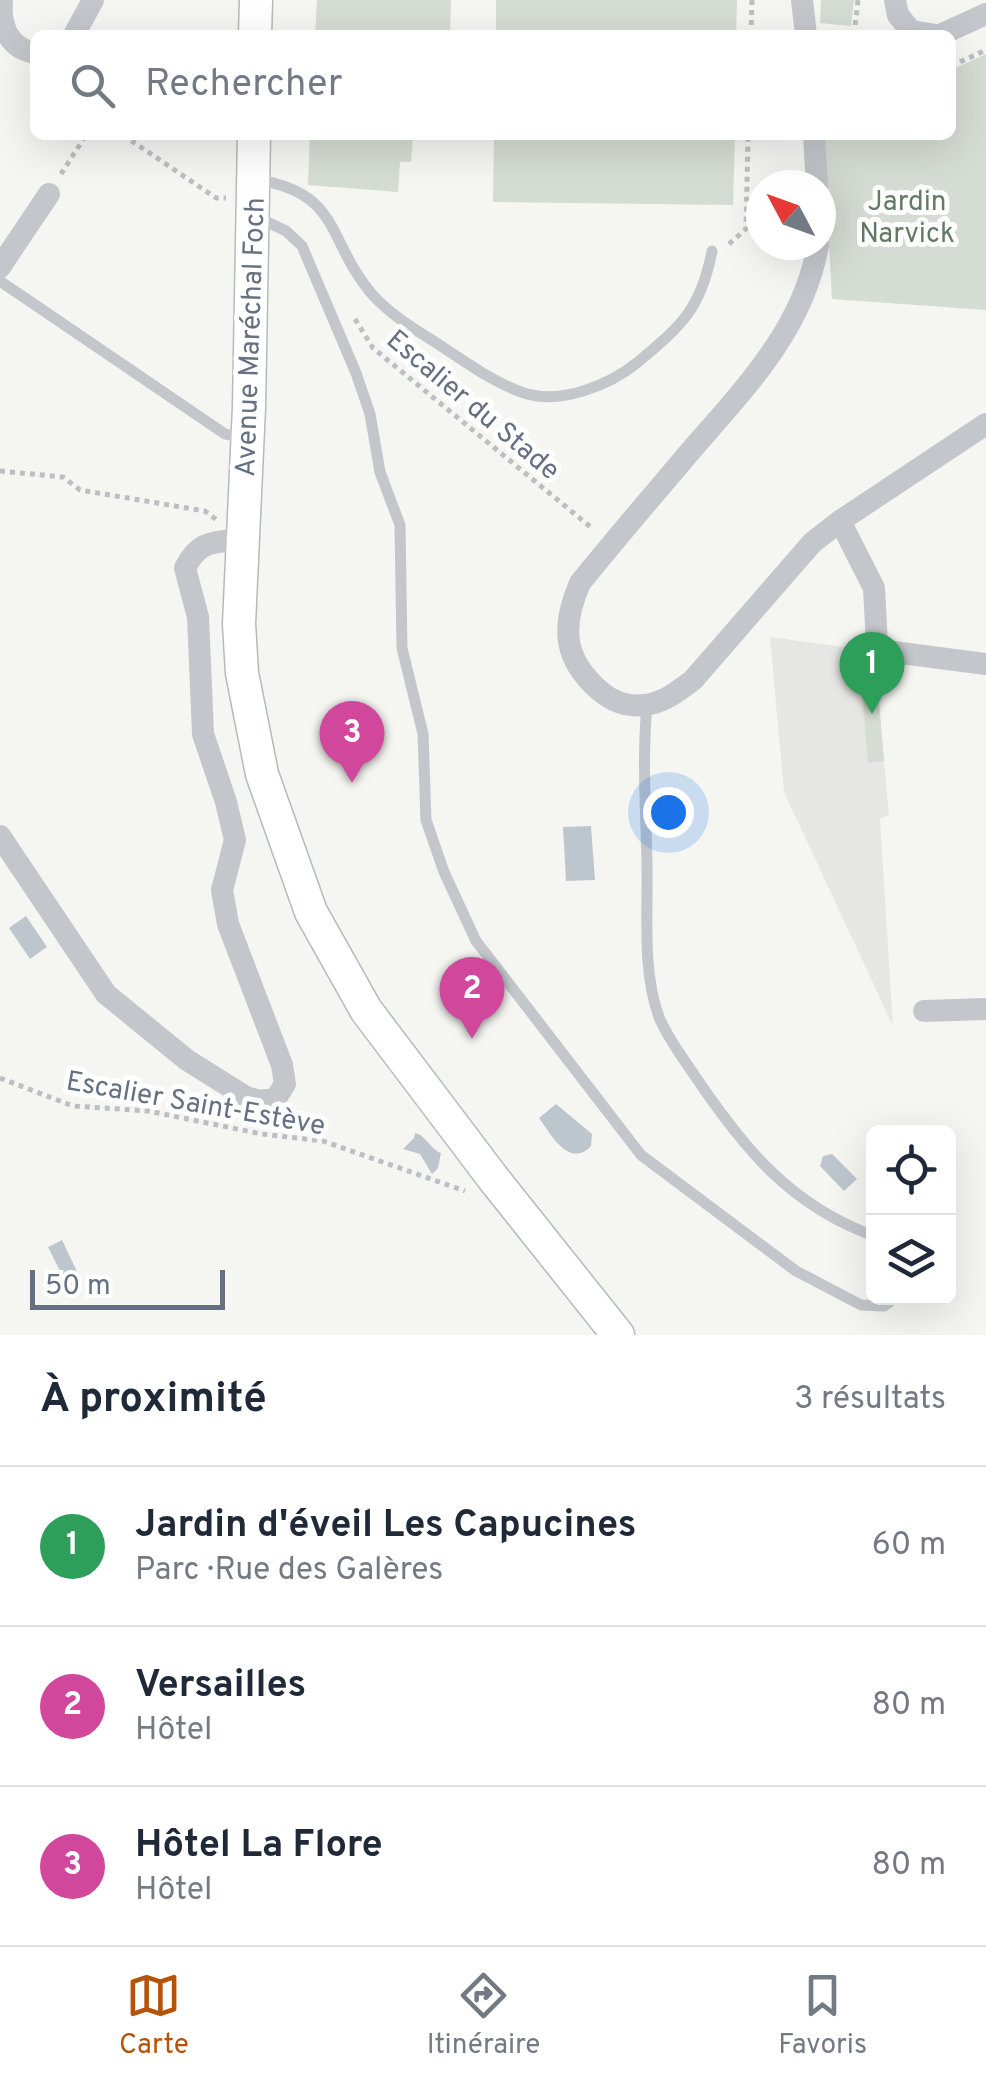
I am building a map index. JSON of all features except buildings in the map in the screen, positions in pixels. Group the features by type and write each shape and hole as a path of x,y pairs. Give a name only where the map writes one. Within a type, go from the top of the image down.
{"main road":[{"path":"256,0 256,30"},
{"name":"Avenue Maréchal Foch","path":"254,140 239,624 242,674 262,774 299,882 324,937 366,1010 618,1335"}],"street":[{"path":"2,0 4,32 15,45 30,50"},
{"path":"77,30 94,0"},
{"path":"802,0 805,30"},
{"path":"895,0 898,15 910,30"},
{"path":"949,30 986,14"},
{"path":"814,140 817,170"},
{"path":"0,267 49,194"},
{"path":"815,260 811,279 790,326 760,371 580,584 571,604 568,631 572,659 586,678 624,705 646,705 671,696 693,680 792,563 840,520 986,424"},
{"path":"840,520 874,588 877,646 886,651 986,664"},
{"path":"0,836 106,994 187,1060 246,1097 260,1101 276,1098 285,1084 282,1065 228,924 222,890 235,840 203,734 198,616 185,568 194,552 206,543 243,539"},
{"path":"924,1011 986,1009"}],"lane":[{"path":"254,198 300,190 322,208 369,291 399,319 488,376 527,394 576,394 619,378 694,309 712,250"},
{"path":"254,198 302,246 370,414 380,472 400,525 402,648 424,734 426,820 444,872 476,941 641,1155 796,1270 861,1305 885,1305"},
{"path":"0,281 225,434 247,439"},
{"path":"646,705 643,747 648,936 653,992 660,1019 749,1152 794,1192 866,1233"}],"path":[{"path":"751,30 752,0"},
{"path":"855,30 858,0"},
{"path":"956,64 986,50"},
{"path":"49,194 83,140"},
{"path":"130,140 216,198 254,198"},
{"path":"747,170 748,140"},
{"path":"712,250 732,243 746,228"},
{"name":"Escalier du Stade","path":"354,318 373,348 611,544"},
{"path":"0,471 63,477 80,490 205,510"},
{"name":"Escalier Saint-Estève","path":"0,1078 73,1106 148,1111 262,1134 323,1141 477,1196 493,1178"}],"shaded area":[{"path":"770,637 874,651 889,815 880,819 893,1026 784,792"},
{"path":"591,826 595,880 566,881 563,827"},
{"path":"26,916 47,947 30,959 9,928"},
{"path":"556,1104 592,1134 591,1146 583,1152 568,1152 539,1118"},
{"path":"415,1133 441,1153 438,1168 432,1174 420,1154 403,1149"},
{"path":"832,1154 857,1179 844,1191 820,1166 823,1156"},
{"path":"62,1240 81,1280 68,1287 48,1247"}],"green space":[{"path":"317,0 451,0 450,30 315,30"},
{"path":"496,0 737,0 736,30 496,30"},
{"path":"821,0 854,0 851,26 820,23"},
{"name":"Jardin Narvick","path":"986,54 986,310 832,299 830,260 836,260 836,170 825,170 823,140 956,140 956,68"},
{"path":"310,140 413,140 411,162 400,162 398,192 308,185"},
{"path":"494,140 735,140 733,205 493,202"},
{"path":"876,665 884,761 868,763 860,667"}],"place":[{"name":"Jardin d'éveil Les Capucines","path":"872,714"},
{"name":"Hôtel La Flore","path":"352,783"},
{"name":"Versailles","path":"472,1039"}]}
